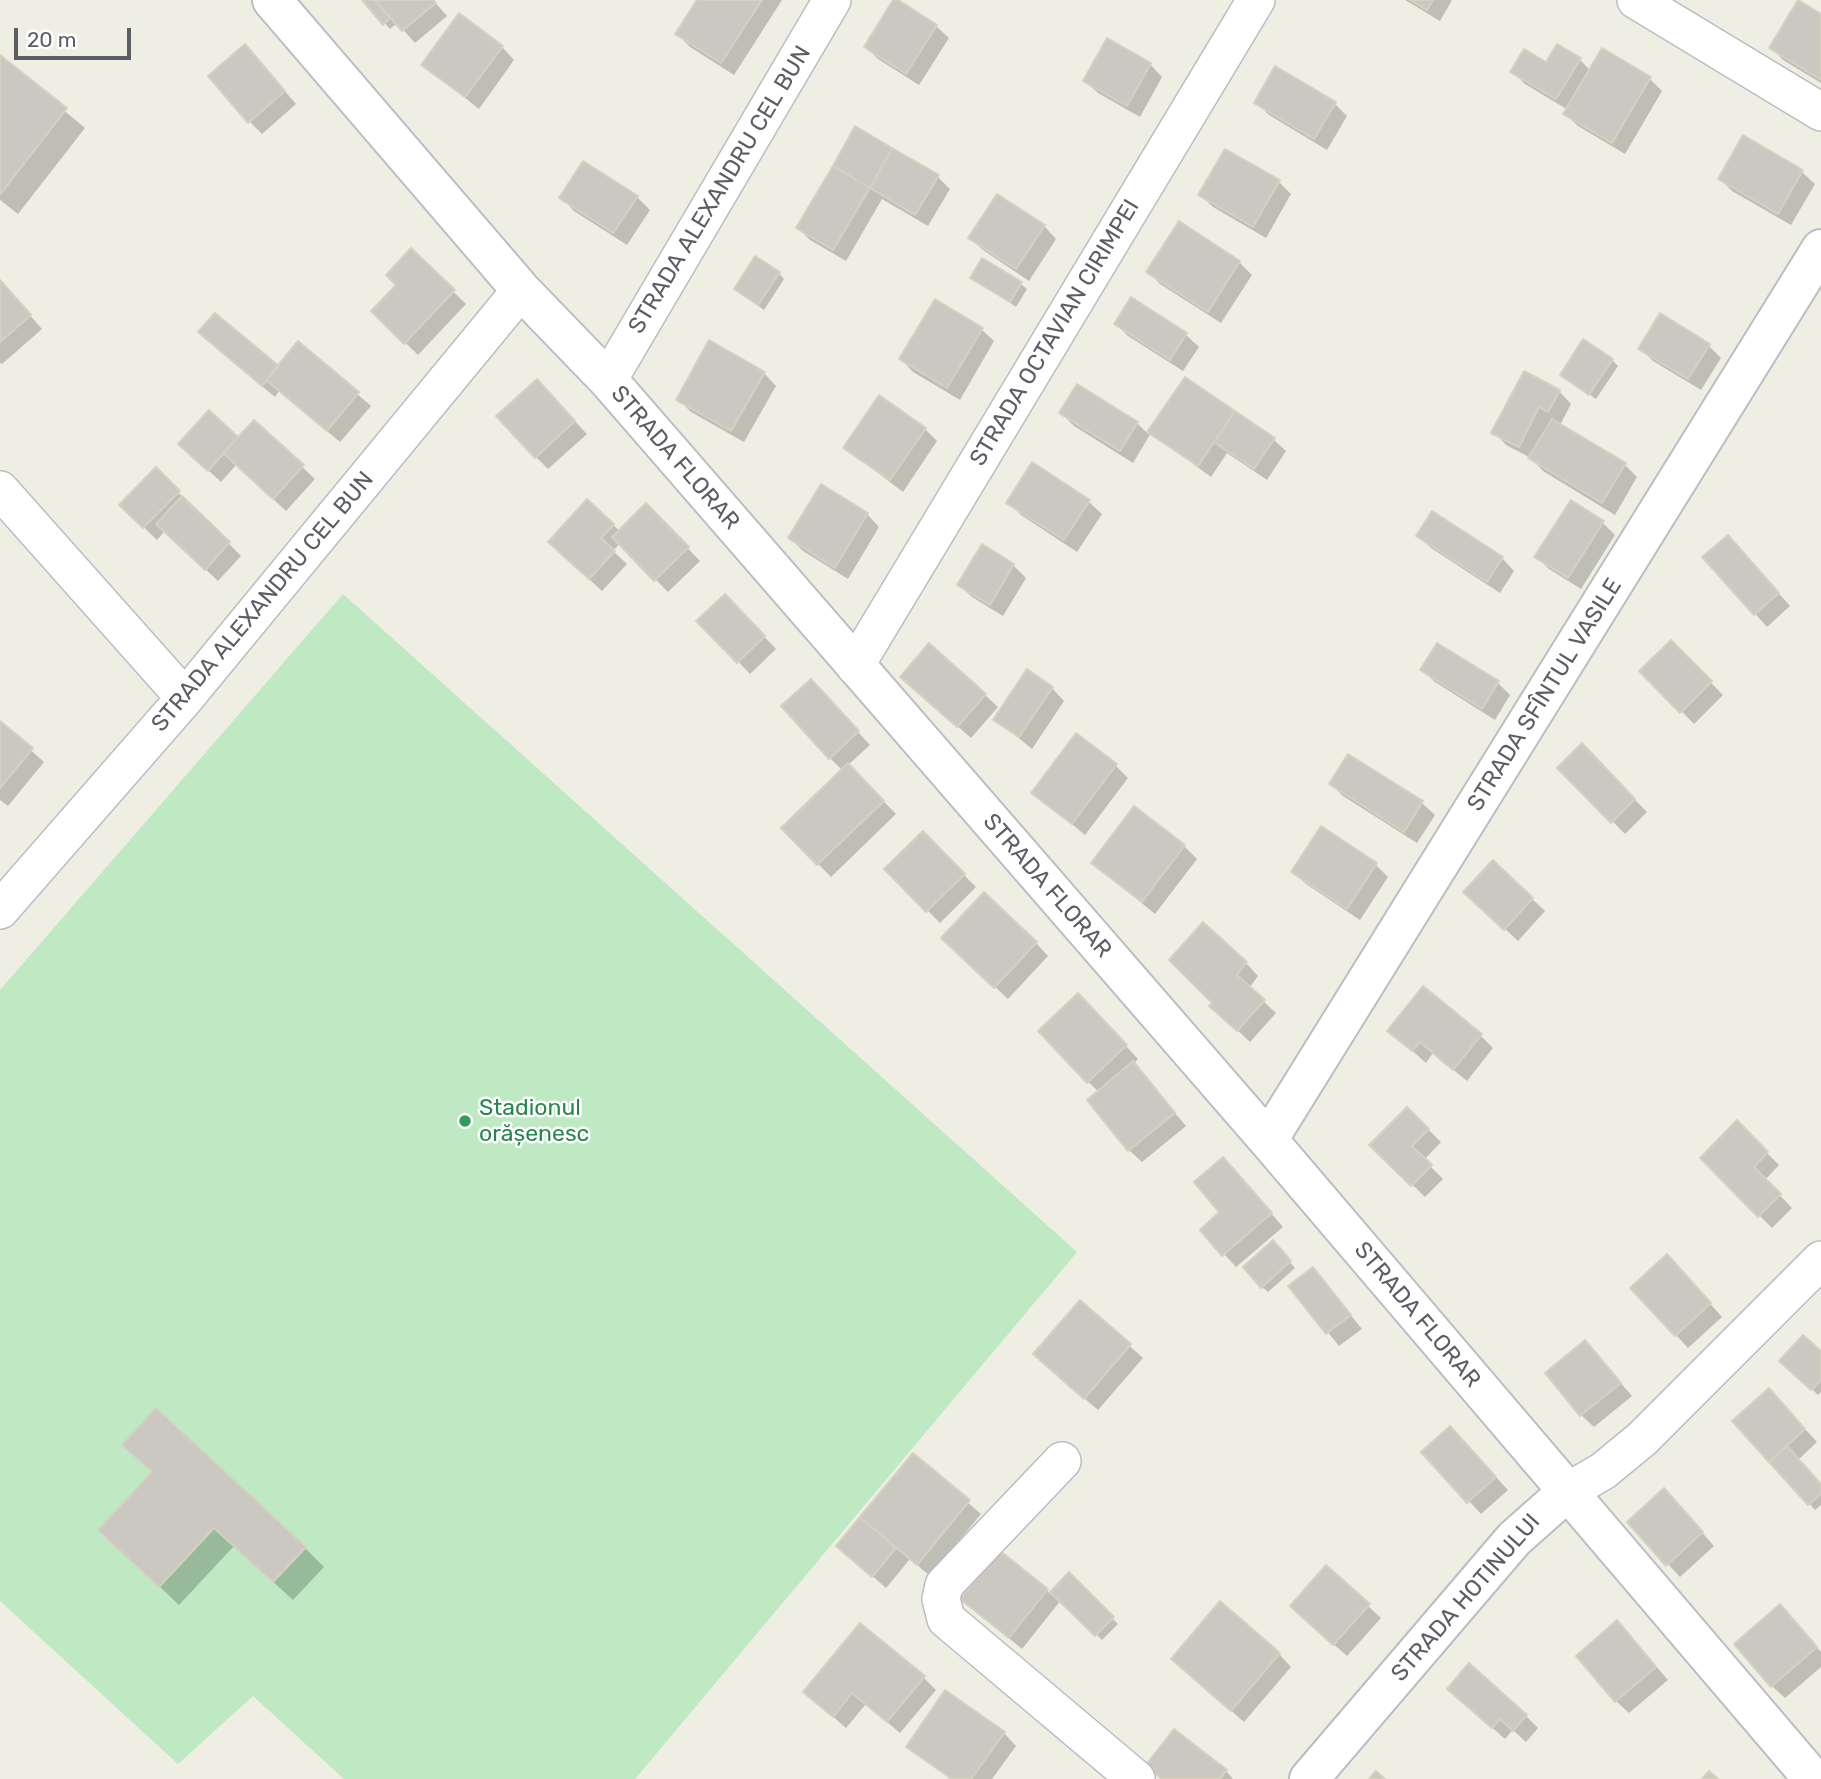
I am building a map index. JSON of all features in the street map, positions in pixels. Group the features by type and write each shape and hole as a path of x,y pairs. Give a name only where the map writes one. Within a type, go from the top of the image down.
{"street":[{"name":"STRADA FLORAR","path":"272,0 521,290 608,380 1268,1140 1814,1779"},
{"name":"STRADA ALEXANDRU CEL BUN","path":"608,380 832,0"},
{"name":"STRADA OCTAVIAN CIRIMPEI","path":"855,666 1256,0"},
{"path":"1636,0 1821,111"},
{"name":"STRADA SFÎNTUL VASILE","path":"1268,1140 1821,249"},
{"name":"STRADA ALEXANDRU CEL BUN","path":"0,910 185,698 521,290"},
{"path":"0,489 185,698"},
{"name":"STRADA HOTINULUI","path":"1309,1779 1514,1539 1567,1492 1602,1471 1642,1439 1821,1259"},
{"path":"1062,1461 944,1585 942,1599 946,1619 1136,1779"}],"green space":[{"name":"Stadionul orășenesc","path":"343,594 1077,1252 635,1779 344,1779 253,1696 178,1764 0,1601 0,990"}],"building":[{"path":"362,0 375,0 390,18 383,25"},
{"path":"375,0 433,0 436,3 402,31"},
{"path":"697,0 762,0 721,63 675,34"},
{"path":"893,0 898,0 937,25 906,74 864,47"},
{"path":"1410,0 1433,0 1427,10"},
{"path":"1798,0 1821,14 1821,80 1769,48"},
{"path":"459,13 503,46 465,97 421,65"},
{"path":"1107,38 1151,63 1127,106 1083,81"},
{"path":"245,44 285,91 248,123 208,76"},
{"path":"1557,44 1581,58 1556,99 1510,72 1524,49 1546,62"},
{"path":"1602,48 1651,77 1612,143 1563,114"},
{"path":"0,55 67,108 0,195"},
{"path":"1275,66 1336,102 1314,139 1254,103"},
{"path":"855,126 892,148 870,188 833,166"},
{"path":"1743,135 1803,170 1778,214 1718,179"},
{"path":"892,148 939,175 915,215 870,188"},
{"path":"1225,149 1280,180 1253,227 1198,195"},
{"path":"583,161 638,196 613,233 559,198"},
{"path":"833,166 870,188 833,250 796,228"},
{"path":"997,194 1045,225 1016,269 968,238"},
{"path":"1179,221 1240,261 1208,312 1146,272"},
{"path":"411,248 455,290 404,344 371,311 396,285 386,275"},
{"path":"755,256 780,272 758,305 734,289"},
{"path":"982,258 1022,282 1010,302 970,278"},
{"path":"0,280 31,315 0,342"},
{"path":"1131,297 1187,333 1170,360 1114,324"},
{"path":"935,299 983,328 947,388 899,359"},
{"path":"215,313 279,366 262,386 198,332"},
{"path":"1660,313 1710,344 1688,379 1638,349"},
{"path":"1583,339 1613,359 1589,395 1560,375"},
{"path":"709,340 765,372 731,431 676,400"},
{"path":"298,341 359,392 327,431 266,380"},
{"path":"1524,371 1560,390 1548,412 1539,407 1519,447 1491,433"},
{"path":"1185,377 1235,411 1198,466 1147,432"},
{"path":"537,379 575,421 535,458 496,416"},
{"path":"1077,384 1138,422 1120,451 1059,413"},
{"path":"879,395 926,428 890,480 843,448"},
{"path":"209,410 238,437 208,471 178,444"},
{"path":"1235,411 1275,438 1254,469 1214,442"},
{"path":"1552,419 1626,463 1602,503 1528,458"},
{"path":"254,420 304,465 273,499 223,453"},
{"path":"1032,462 1090,500 1064,540 1006,503"},
{"path":"156,467 180,491 143,528 119,505"},
{"path":"821,484 868,513 835,568 788,538"},
{"path":"182,496 230,542 205,570 156,524"},
{"path":"587,499 614,524 601,538 615,551 589,579 548,542"},
{"path":"1571,500 1604,521 1568,578 1534,557"},
{"path":"646,503 689,547 654,581 612,537"},
{"path":"1432,511 1503,557 1487,582 1416,536"},
{"path":"1728,535 1779,593 1754,615 1702,557"},
{"path":"982,544 1014,564 990,605 957,585"},
{"path":"725,594 765,636 737,663 696,621"},
{"path":"1671,640 1712,681 1680,713 1639,671"},
{"path":"929,643 986,694 957,727 900,677"},
{"path":"1437,643 1499,681 1482,709 1420,670"},
{"path":"1027,669 1053,687 1019,737 993,720"},
{"path":"811,679 859,731 829,759 781,706"},
{"path":"0,721 33,748 0,788"},
{"path":"1076,733 1117,764 1072,824 1031,793"},
{"path":"1582,743 1635,799 1611,823 1557,768"},
{"path":"1348,754 1423,801 1404,832 1329,784"},
{"path":"848,763 884,801 817,865 781,828"},
{"path":"1134,806 1185,845 1142,902 1091,863"},
{"path":"1321,826 1377,863 1347,909 1291,872"},
{"path":"923,831 965,874 926,912 884,869"},
{"path":"1493,860 1533,898 1504,930 1463,892"},
{"path":"984,892 1037,942 994,988 941,938"},
{"path":"1203,922 1247,962 1237,975 1265,1000 1237,1031 1209,1006 1212,1003 1169,960"},
{"path":"1423,986 1482,1034 1453,1070 1420,1042 1412,1051 1387,1031"},
{"path":"1078,993 1127,1045 1087,1083 1038,1031"},
{"path":"1133,1061 1175,1113 1128,1151 1087,1100"},
{"path":"1407,1107 1429,1129 1412,1146 1432,1165 1411,1186 1369,1145"},
{"path":"1737,1120 1768,1152 1754,1167 1781,1194 1758,1217 1700,1158"},
{"path":"1223,1157 1272,1213 1222,1256 1200,1230 1219,1212 1194,1182"},
{"path":"1273,1240 1291,1261 1261,1288 1243,1267"},
{"path":"1667,1254 1711,1303 1675,1336 1630,1288"},
{"path":"1313,1267 1351,1315 1326,1334 1288,1286"},
{"path":"1080,1300 1131,1344 1084,1399 1033,1354"},
{"path":"1803,1335 1821,1351 1821,1380 1811,1390 1779,1361"},
{"path":"1585,1340 1621,1383 1580,1416 1545,1373"},
{"path":"1769,1388 1805,1429 1769,1462 1732,1421"},
{"path":"156,1408 306,1547 273,1582 214,1528 159,1587 98,1530 152,1472 122,1445"},
{"path":"1450,1426 1496,1477 1467,1503 1421,1452"},
{"path":"1787,1446 1821,1484 1821,1494 1808,1505 1769,1462"},
{"path":"913,1453 970,1500 917,1565 860,1517"},
{"path":"1664,1488 1703,1532 1666,1566 1627,1522"},
{"path":"860,1517 896,1548 872,1577 836,1546"},
{"path":"999,1550 1048,1589 1009,1638 960,1599"},
{"path":"1326,1565 1370,1604 1333,1645 1290,1606"},
{"path":"1069,1572 1114,1617 1095,1636 1050,1592"},
{"path":"1220,1601 1280,1653 1231,1711 1171,1659"},
{"path":"1780,1604 1817,1647 1771,1687 1734,1644"},
{"path":"1617,1620 1656,1667 1615,1702 1576,1656"},
{"path":"860,1623 925,1676 887,1722 852,1693 833,1717 803,1692"},
{"path":"1469,1663 1527,1715 1513,1731 1500,1719 1492,1728 1447,1689"},
{"path":"945,1690 1005,1732 971,1779 952,1779 906,1747"},
{"path":"1174,1729 1227,1770 1220,1779 1162,1779 1145,1766"},
{"path":"1376,1771 1385,1779 1369,1779"},
{"path":"1709,1771 1718,1779 1702,1779"}],"place":[{"name":"Stadionul orășenesc","path":"465,1121"}]}
